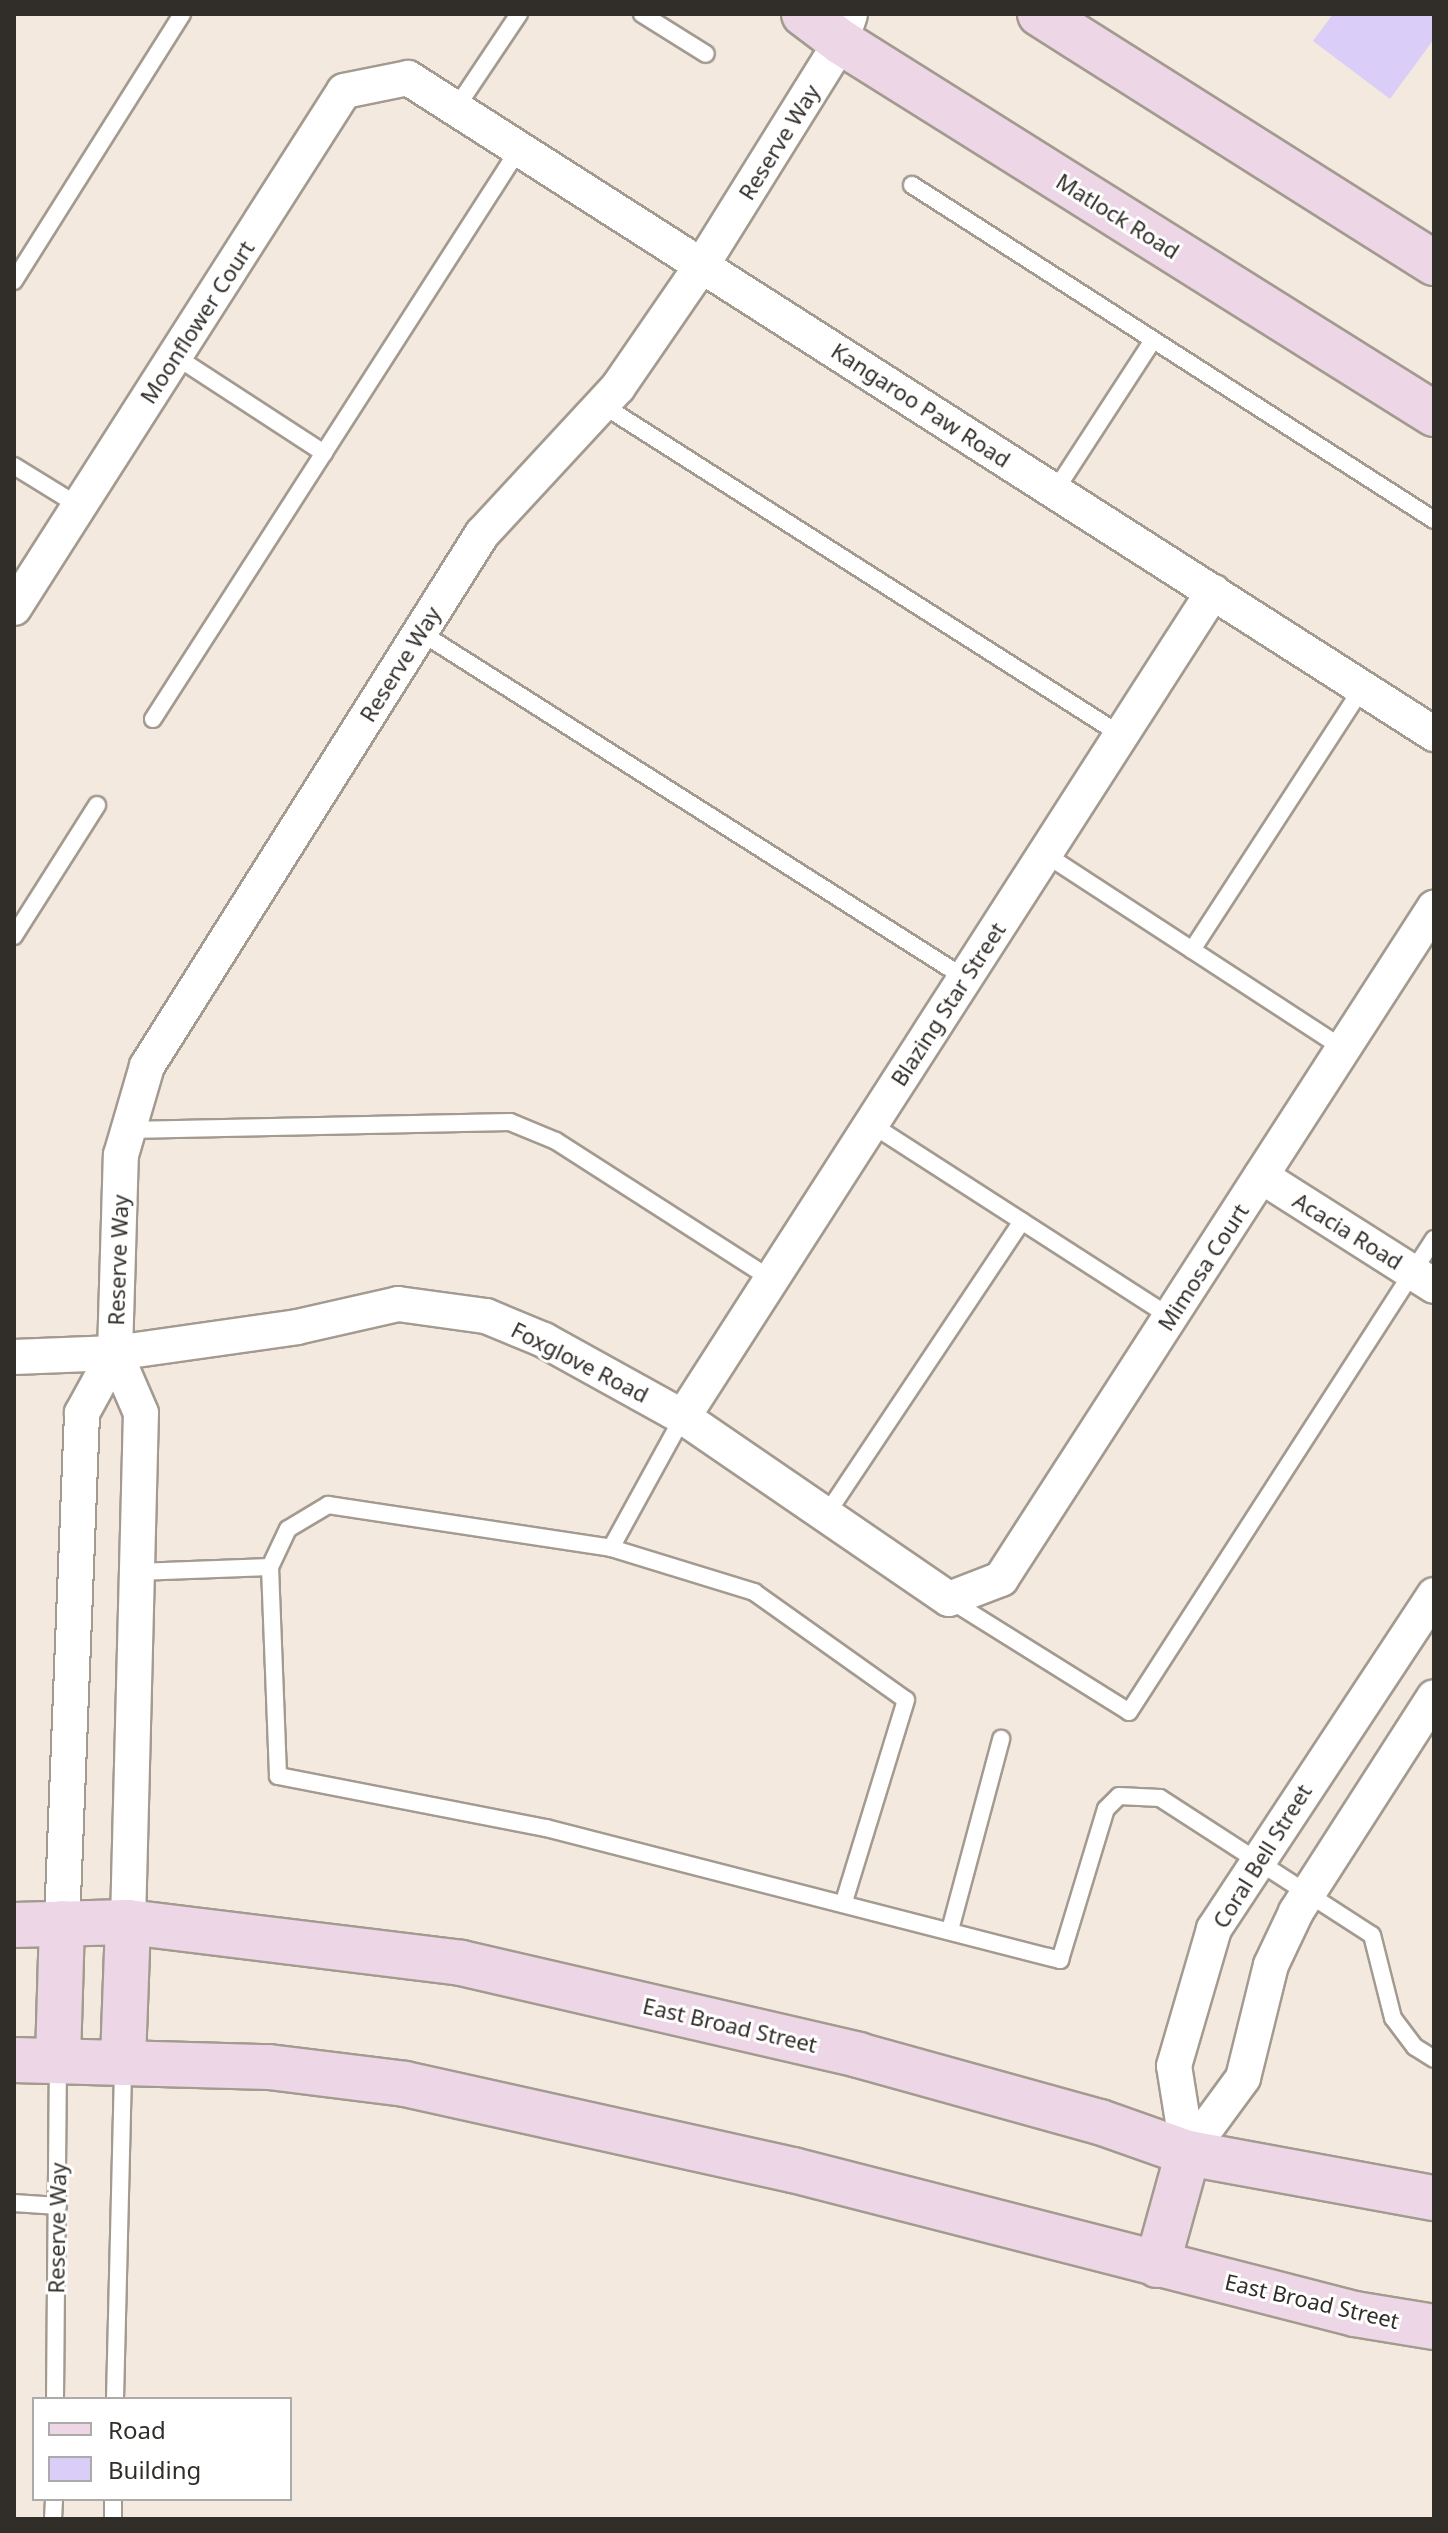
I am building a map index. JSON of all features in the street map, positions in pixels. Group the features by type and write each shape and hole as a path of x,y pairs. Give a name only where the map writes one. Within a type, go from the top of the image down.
{"main road":[{"name":"Matlock Road","path":"804,14 853,23 1434,414"},
{"path":"1040,14 1434,263"},
{"path":"123,2060 128,1922"},
{"name":"East Broad Street","path":"14,1925 128,1922 461,1963 858,2055 1100,2122 1188,2153 1434,2198"},
{"path":"58,2058 62,1923"},
{"name":"East Broad Street","path":"14,2060 58,2058 269,2067 405,2084 793,2170 1355,2314 1434,2327"},
{"path":"1157,2265 1188,2153"}],"street":[{"name":"Reserve Way","path":"128,1922 141,1413 115,1353 121,1155 147,1066 482,534 601,404 702,265 853,23"},
{"name":"Kangaroo Paw Road","path":"408,78 1434,734"},
{"name":"Moonflower Court","path":"14,608 344,91 408,78"},
{"name":"Blazing Star Street","path":"683,1417 1213,592"},
{"name":"Mimosa Court","path":"949,1599 1001,1579 1434,908"},
{"name":"Acacia Road","path":"1261,1176 1423,1279"},
{"name":"Foxglove Road","path":"14,1357 115,1353 297,1327 398,1304 486,1316 544,1340 683,1417 949,1599"},
{"name":"Reserve Way","path":"62,1923 82,1413 115,1353"},
{"name":"Coral Bell Street","path":"1188,2153 1174,2066 1214,1929 1434,1595"},
{"path":"1188,2153 1243,2078 1271,1965 1307,1894 1434,1697"}],"lane":[{"path":"14,281 182,14"},
{"path":"456,108 519,14"},
{"path":"642,14 706,54"},
{"path":"153,719 519,149"},
{"path":"912,185 1434,520"},
{"path":"1055,491 1153,340"},
{"path":"175,356 324,453"},
{"path":"601,404 1121,735"},
{"path":"14,466 79,506"},
{"path":"420,632 965,978"},
{"path":"1192,950 1362,688"},
{"path":"14,936 97,805"},
{"path":"1045,854 1344,1049"},
{"path":"129,1130 510,1122 556,1141 771,1279"},
{"path":"871,1124 1171,1317"},
{"path":"826,1515 1022,1221"},
{"path":"949,1599 1129,1712 1423,1279 1434,1239"},
{"path":"611,1548 683,1417"},
{"path":"844,1902 906,1700 754,1592 611,1548 328,1505 288,1529 270,1567 278,1776 546,1828 844,1902 1060,1960 1106,1809 1119,1796 1160,1798 1372,1935 1393,2018 1415,2047 1434,2059"},
{"path":"137,1572 270,1567"},
{"path":"950,1930 1001,1739"},
{"name":"Reserve Way","path":"55,2397 58,2058"},
{"path":"115,2397 123,2060"},
{"path":"14,2203 58,2206"}],"building":[{"path":"1333,14 1434,14 1434,39 1390,99 1313,41"}]}
